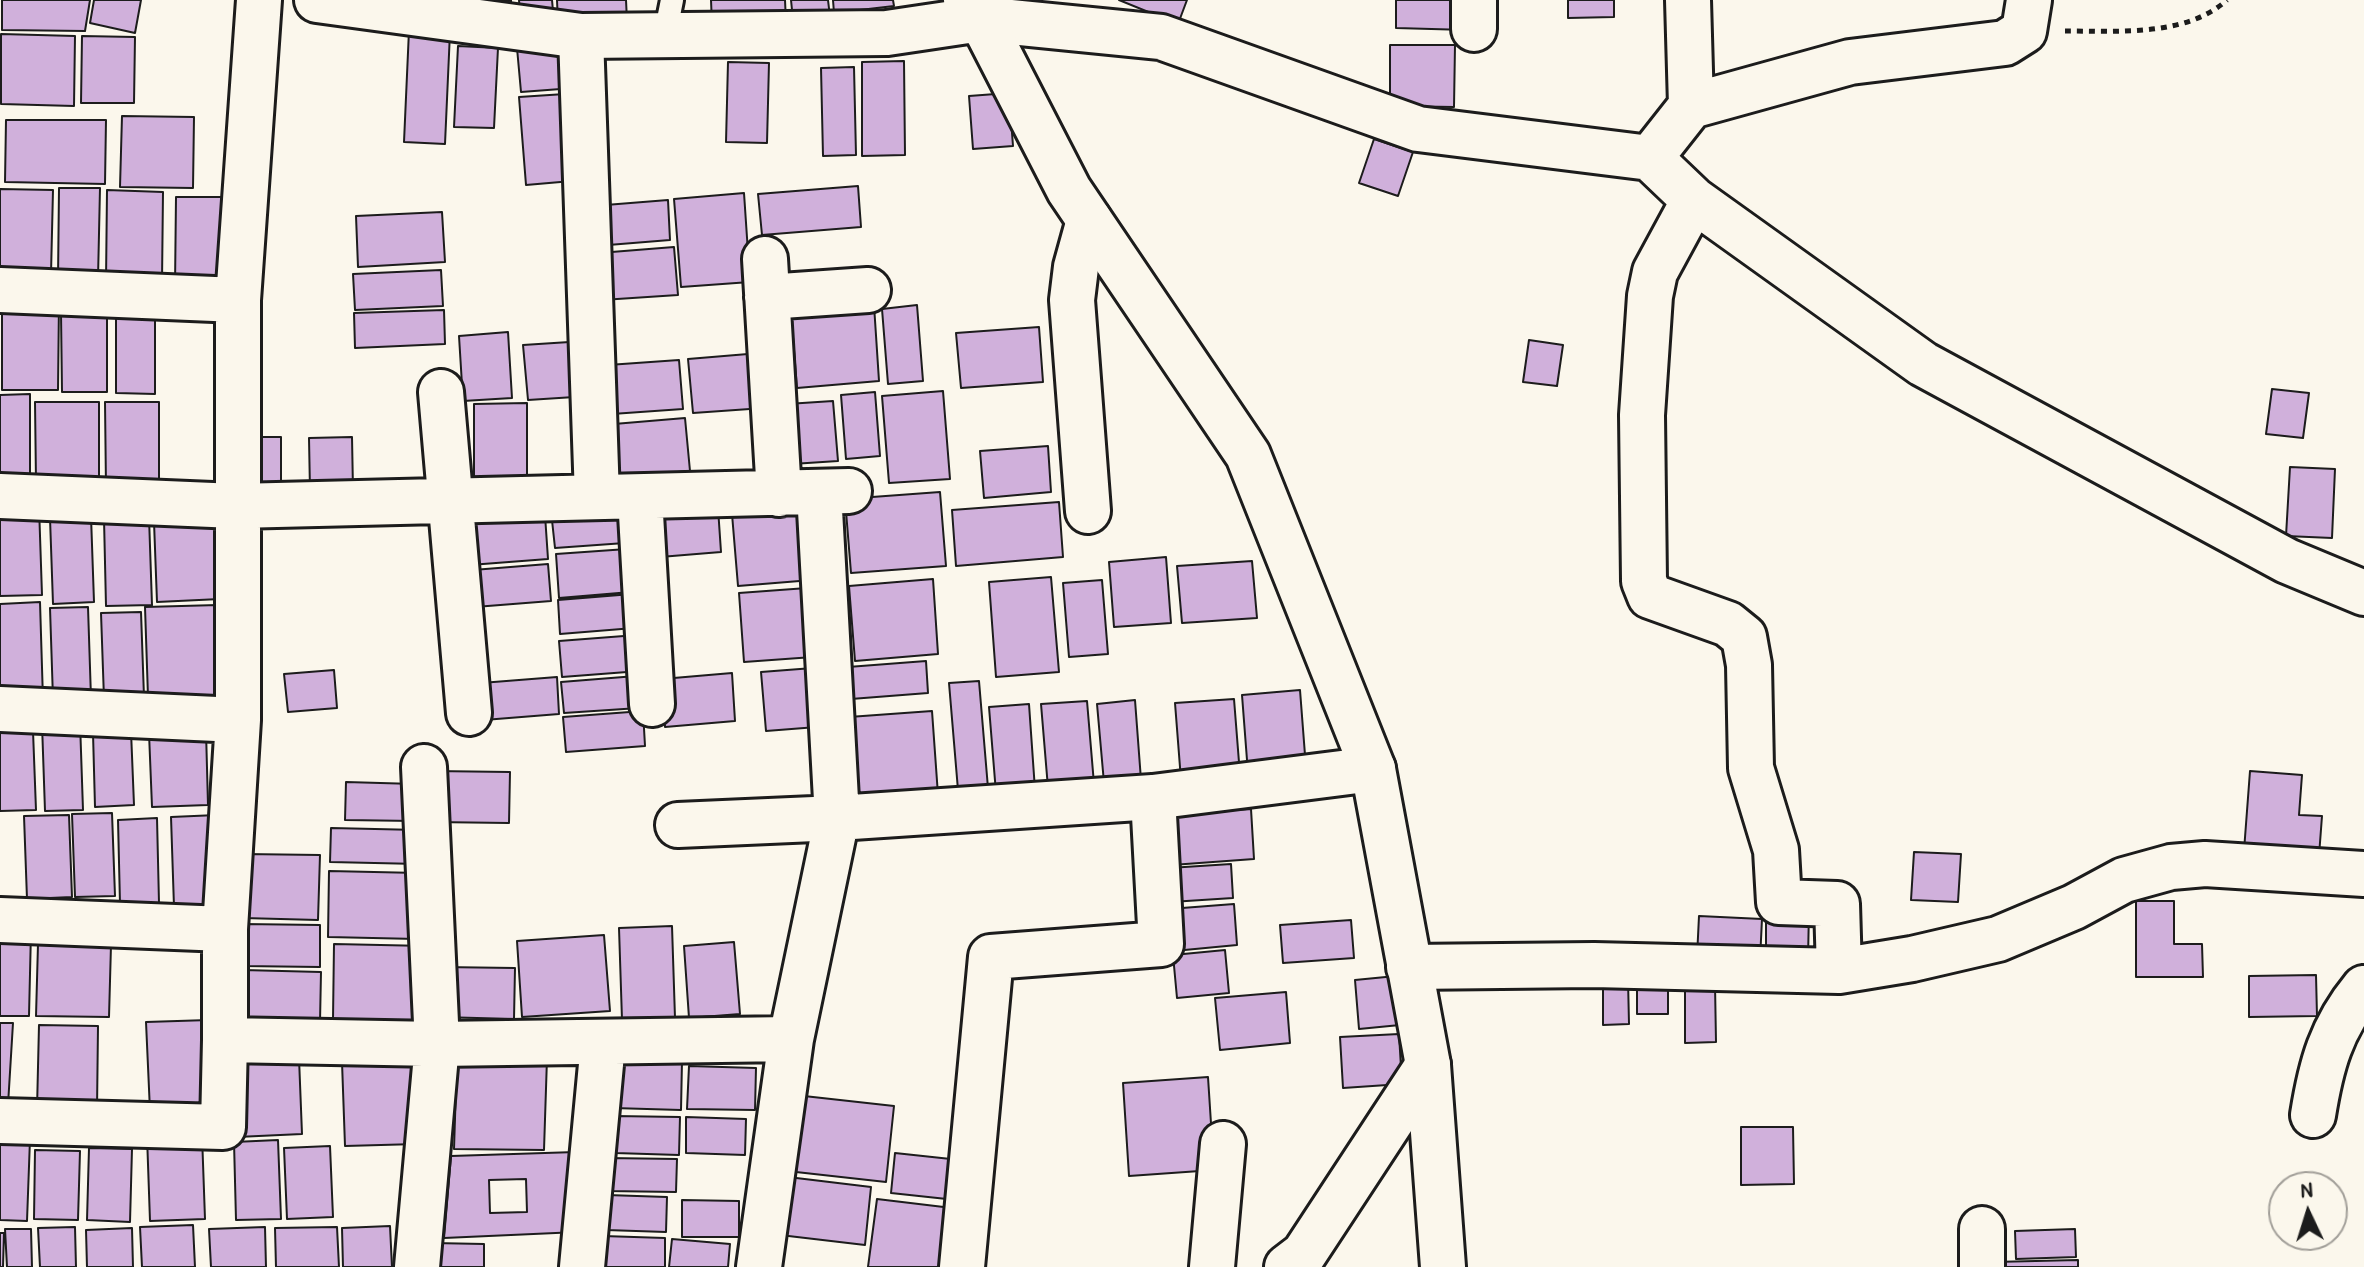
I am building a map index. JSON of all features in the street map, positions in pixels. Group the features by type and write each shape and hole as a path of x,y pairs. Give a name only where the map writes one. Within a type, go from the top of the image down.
{"street":[{"path":"0,1121 223,1127 225,929 238,720 238,300 259,0"},
{"path":"317,0 465,10 581,36 668,17 887,33 974,10 1161,37 1418,129 1650,158 1694,200 1923,364 2287,561 2364,593"},
{"path":"1688,0 1691,106"},
{"path":"974,10 1069,190 1248,455 1373,769 1428,1065 1443,1267"},
{"path":"1650,158 1691,106 1850,62 2005,43 2026,16"},
{"path":"581,36 597,497"},
{"path":"1694,200 1655,272 1650,296 1642,415 1644,581 1650,596 1728,624 1744,637 1749,665 1751,768 1776,850 1779,902 1837,904 1839,971"},
{"path":"1088,511 1072,300 1076,267 1089,220"},
{"path":"759,1267 791,1039 837,818 816,492 766,278 868,290"},
{"path":"0,290 238,300"},
{"path":"441,392 469,713"},
{"path":"0,496 236,506 816,492"},
{"path":"640,497 652,704"},
{"path":"0,709 238,720"},
{"path":"417,1267 437,1044 424,767"},
{"path":"678,825 1153,797 1373,769"},
{"path":"962,1267 991,957 1161,944 1153,797"},
{"path":"1409,967 1594,965 1839,971 1912,959 1998,939 2074,907 2124,880 2171,867 2205,864 2364,874"},
{"path":"0,920 225,929"},
{"path":"2313,1115 2321,1065 2348,1007 2364,988"},
{"path":"225,1040 437,1044 791,1039"},
{"path":"582,1267 603,1043"},
{"path":"1287,1267 1304,1254 1428,1065"},
{"path":"1212,1267 1223,1144"}],"path":[{"path":"2026,16 2155,31 2218,8 2227,0"}],"building":[{"path":"2,0 90,0 85,31 2,30"},
{"path":"94,0 141,0 135,33 90,23"},
{"path":"471,0 511,0 511,7"},
{"path":"519,0 552,0 553,11 520,14"},
{"path":"557,0 626,0 627,21 558,24"},
{"path":"711,0 785,0 786,22 712,25"},
{"path":"791,0 828,0 830,17 793,20"},
{"path":"833,0 893,0 894,6 834,13"},
{"path":"1119,0 1187,0 1178,24"},
{"path":"1396,0 1467,0 1467,30 1396,28"},
{"path":"1568,0 1614,0 1614,17 1568,18"},
{"path":"409,30 450,32 445,144 404,142"},
{"path":"1,34 75,36 74,106 1,104"},
{"path":"82,36 135,37 134,103 81,103"},
{"path":"570,45 574,88 521,92 517,48"},
{"path":"1390,45 1455,45 1454,107 1390,106"},
{"path":"458,46 498,48 494,128 454,127"},
{"path":"904,61 905,155 862,156 862,62"},
{"path":"728,62 769,63 767,143 726,142"},
{"path":"854,67 856,155 823,156 821,68"},
{"path":"1009,93 1013,146 973,149 969,96"},
{"path":"565,94 572,181 526,185 519,97"},
{"path":"122,116 194,117 193,188 120,187"},
{"path":"6,120 106,120 105,184 5,182"},
{"path":"1374,139 1413,152 1398,196 1359,183"},
{"path":"858,186 861,227 762,235 758,194"},
{"path":"59,188 100,188 98,279 58,279"},
{"path":"0,189 53,190 51,274 0,274"},
{"path":"107,190 163,192 162,282 106,281"},
{"path":"744,193 750,282 681,287 674,199"},
{"path":"176,197 229,197 228,286 175,286"},
{"path":"668,200 670,240 596,246 593,206"},
{"path":"442,212 445,262 358,267 356,216"},
{"path":"674,247 678,295 602,300 599,253"},
{"path":"441,270 443,306 355,310 353,274"},
{"path":"2,301 59,301 58,390 2,390"},
{"path":"874,305 879,381 797,388 791,312"},
{"path":"917,305 923,381 888,384 882,309"},
{"path":"116,309 155,309 155,394 116,393"},
{"path":"444,310 445,344 355,348 354,313"},
{"path":"61,313 107,313 107,392 62,392"},
{"path":"1039,327 1043,382 961,388 956,333"},
{"path":"508,332 512,398 463,401 459,336"},
{"path":"1529,340 1563,345 1557,386 1523,382"},
{"path":"585,341 590,396 528,400 523,345"},
{"path":"760,353 764,408 693,413 688,359"},
{"path":"679,360 683,409 612,414 608,365"},
{"path":"2272,389 2309,393 2303,438 2266,434"},
{"path":"943,391 950,479 889,483 882,396"},
{"path":"875,392 880,456 846,459 841,395"},
{"path":"30,394 30,477 0,477 0,395"},
{"path":"833,401 838,461 792,464 787,404"},
{"path":"35,402 99,402 99,483 36,482"},
{"path":"105,402 159,402 159,488 106,488"},
{"path":"527,403 527,484 474,484 474,404"},
{"path":"685,418 690,471 618,477 614,424"},
{"path":"249,437 281,437 281,495 249,495"},
{"path":"352,437 353,490 310,491 309,438"},
{"path":"1048,446 1051,492 984,498 980,451"},
{"path":"2290,467 2335,469 2332,538 2286,536"},
{"path":"940,492 946,566 851,573 845,499"},
{"path":"805,496 812,580 738,586 731,502"},
{"path":"1059,502 1063,557 956,566 952,510"},
{"path":"39,506 42,595 0,596 0,508"},
{"path":"623,506 625,543 555,548 551,511"},
{"path":"718,508 721,552 660,557 657,513"},
{"path":"545,515 548,559 470,565 467,521"},
{"path":"91,516 94,602 53,604 50,518"},
{"path":"149,517 152,605 106,606 104,519"},
{"path":"217,520 220,599 157,602 154,522"},
{"path":"627,549 631,592 559,598 556,554"},
{"path":"1166,557 1171,623 1114,627 1109,562"},
{"path":"1252,561 1257,618 1182,623 1177,566"},
{"path":"548,564 551,601 475,607 473,570"},
{"path":"1051,577 1059,672 996,677 989,582"},
{"path":"933,579 938,654 855,661 849,586"},
{"path":"1102,580 1108,654 1069,657 1063,583"},
{"path":"807,588 813,657 744,662 739,593"},
{"path":"632,594 634,628 560,634 558,600"},
{"path":"40,602 43,700 0,702 0,604"},
{"path":"218,605 221,695 148,697 145,607"},
{"path":"88,607 91,698 53,699 50,608"},
{"path":"141,612 144,697 104,699 101,613"},
{"path":"637,635 640,671 562,677 559,641"},
{"path":"926,661 928,693 851,699 848,667"},
{"path":"813,668 817,727 766,731 761,672"},
{"path":"334,670 337,708 288,712 284,674"},
{"path":"732,673 735,721 665,727 662,679"},
{"path":"636,676 639,708 564,713 561,682"},
{"path":"557,677 559,714 484,720 481,683"},
{"path":"979,681 989,800 959,802 949,683"},
{"path":"1300,690 1306,768 1248,773 1242,695"},
{"path":"1234,699 1240,775 1181,780 1175,703"},
{"path":"1135,700 1141,780 1104,783 1097,704"},
{"path":"1087,701 1094,784 1048,788 1041,704"},
{"path":"1029,704 1035,790 996,793 989,707"},
{"path":"643,711 645,746 566,752 563,717"},
{"path":"932,711 938,795 856,801 849,717"},
{"path":"80,722 83,810 45,811 42,724"},
{"path":"33,731 36,810 0,811 0,732"},
{"path":"131,731 134,805 95,807 93,733"},
{"path":"206,731 208,805 152,807 149,733"},
{"path":"433,771 510,772 509,823 432,822"},
{"path":"2250,771 2302,775 2299,815 2322,816 2318,869 2243,864"},
{"path":"346,782 415,784 414,821 345,820"},
{"path":"1251,809 1254,859 1172,865 1168,814"},
{"path":"112,813 115,896 75,897 72,814"},
{"path":"69,815 72,897 27,899 24,816"},
{"path":"217,815 220,905 174,907 171,817"},
{"path":"157,818 159,903 120,904 118,820"},
{"path":"331,828 419,830 419,864 330,862"},
{"path":"1914,852 1961,854 1958,902 1911,900"},
{"path":"244,854 320,855 318,920 243,918"},
{"path":"1231,864 1233,898 1171,902 1169,868"},
{"path":"329,871 419,873 417,939 328,937"},
{"path":"2136,901 2174,901 2174,944 2202,944 2203,977 2136,977"},
{"path":"1234,904 1237,945 1174,951 1169,909"},
{"path":"1766,909 1809,909 1808,960 1766,959"},
{"path":"1699,916 1762,919 1760,960 1697,957"},
{"path":"1351,920 1354,958 1283,963 1280,925"},
{"path":"243,924 320,925 320,967 242,966"},
{"path":"672,926 675,1018 622,1020 619,928"},
{"path":"0,931 31,931 29,1016 0,1016"},
{"path":"604,935 610,1011 522,1017 517,941"},
{"path":"734,942 740,1014 689,1018 684,946"},
{"path":"38,944 111,945 109,1017 36,1016"},
{"path":"334,944 427,946 426,1021 333,1019"},
{"path":"1225,950 1229,993 1177,998 1173,955"},
{"path":"441,967 515,968 514,1019 440,1017"},
{"path":"243,970 321,972 320,1022 242,1020"},
{"path":"2316,975 2317,1016 2249,1017 2249,976"},
{"path":"1396,976 1400,1025 1359,1029 1355,980"},
{"path":"1603,979 1628,979 1629,1024 1603,1025"},
{"path":"1668,981 1668,1014 1637,1014 1637,982"},
{"path":"1685,984 1715,984 1716,1042 1685,1043"},
{"path":"1286,992 1290,1043 1220,1050 1215,998"},
{"path":"209,1020 212,1108 150,1111 146,1022"},
{"path":"0,1023 13,1023 8,1105 0,1104"},
{"path":"39,1025 98,1026 97,1110 37,1109"},
{"path":"1399,1034 1402,1084 1343,1088 1340,1037"},
{"path":"457,1056 547,1058 544,1150 454,1149"},
{"path":"299,1058 302,1134 237,1137 234,1061"},
{"path":"414,1059 417,1144 345,1146 342,1062"},
{"path":"614,1060 682,1061 681,1110 613,1108"},
{"path":"689,1066 756,1068 755,1110 687,1109"},
{"path":"1208,1077 1214,1170 1129,1176 1123,1083"},
{"path":"804,1096 894,1106 886,1182 796,1172"},
{"path":"615,1116 680,1117 679,1155 615,1153"},
{"path":"686,1117 746,1119 745,1155 686,1153"},
{"path":"1741,1127 1793,1127 1794,1184 1741,1185"},
{"path":"202,1135 205,1219 150,1221 147,1136"},
{"path":"0,1138 30,1139 27,1221 0,1220"},
{"path":"278,1140 281,1219 236,1220 234,1142"},
{"path":"330,1146 333,1217 287,1219 284,1148"},
{"path":"89,1148 132,1149 130,1222 87,1220"},
{"path":"35,1150 80,1151 78,1220 34,1219"},
{"path":"576,1152 578,1232 444,1238 451,1156","holes":["526,1179 527,1212 490,1213 489,1180"]},
{"path":"895,1153 960,1160 956,1200 891,1193"},
{"path":"607,1158 677,1159 676,1192 607,1191"},
{"path":"788,1177 871,1187 865,1245 780,1235"},
{"path":"607,1195 667,1197 666,1232 606,1230"},
{"path":"877,1199 952,1208 945,1267 868,1267"},
{"path":"682,1200 739,1201 739,1237 682,1237"},
{"path":"193,1225 195,1267 142,1267 140,1227"},
{"path":"390,1226 392,1267 343,1267 342,1228"},
{"path":"75,1227 76,1267 40,1267 38,1228"},
{"path":"265,1227 266,1267 211,1267 209,1229"},
{"path":"337,1227 339,1267 276,1267 275,1228"},
{"path":"132,1228 133,1267 87,1267 86,1230"},
{"path":"5,1229 31,1229 32,1267 7,1267"},
{"path":"2075,1229 2076,1257 2016,1259 2015,1231"},
{"path":"0,1233 4,1233 3,1267 0,1267"},
{"path":"603,1236 665,1238 665,1267 602,1267"},
{"path":"672,1239 730,1244 728,1267 669,1267"},
{"path":"433,1243 484,1244 484,1267 432,1267"},
{"path":"2078,1260 2078,1267 1993,1267 1993,1262"}]}
